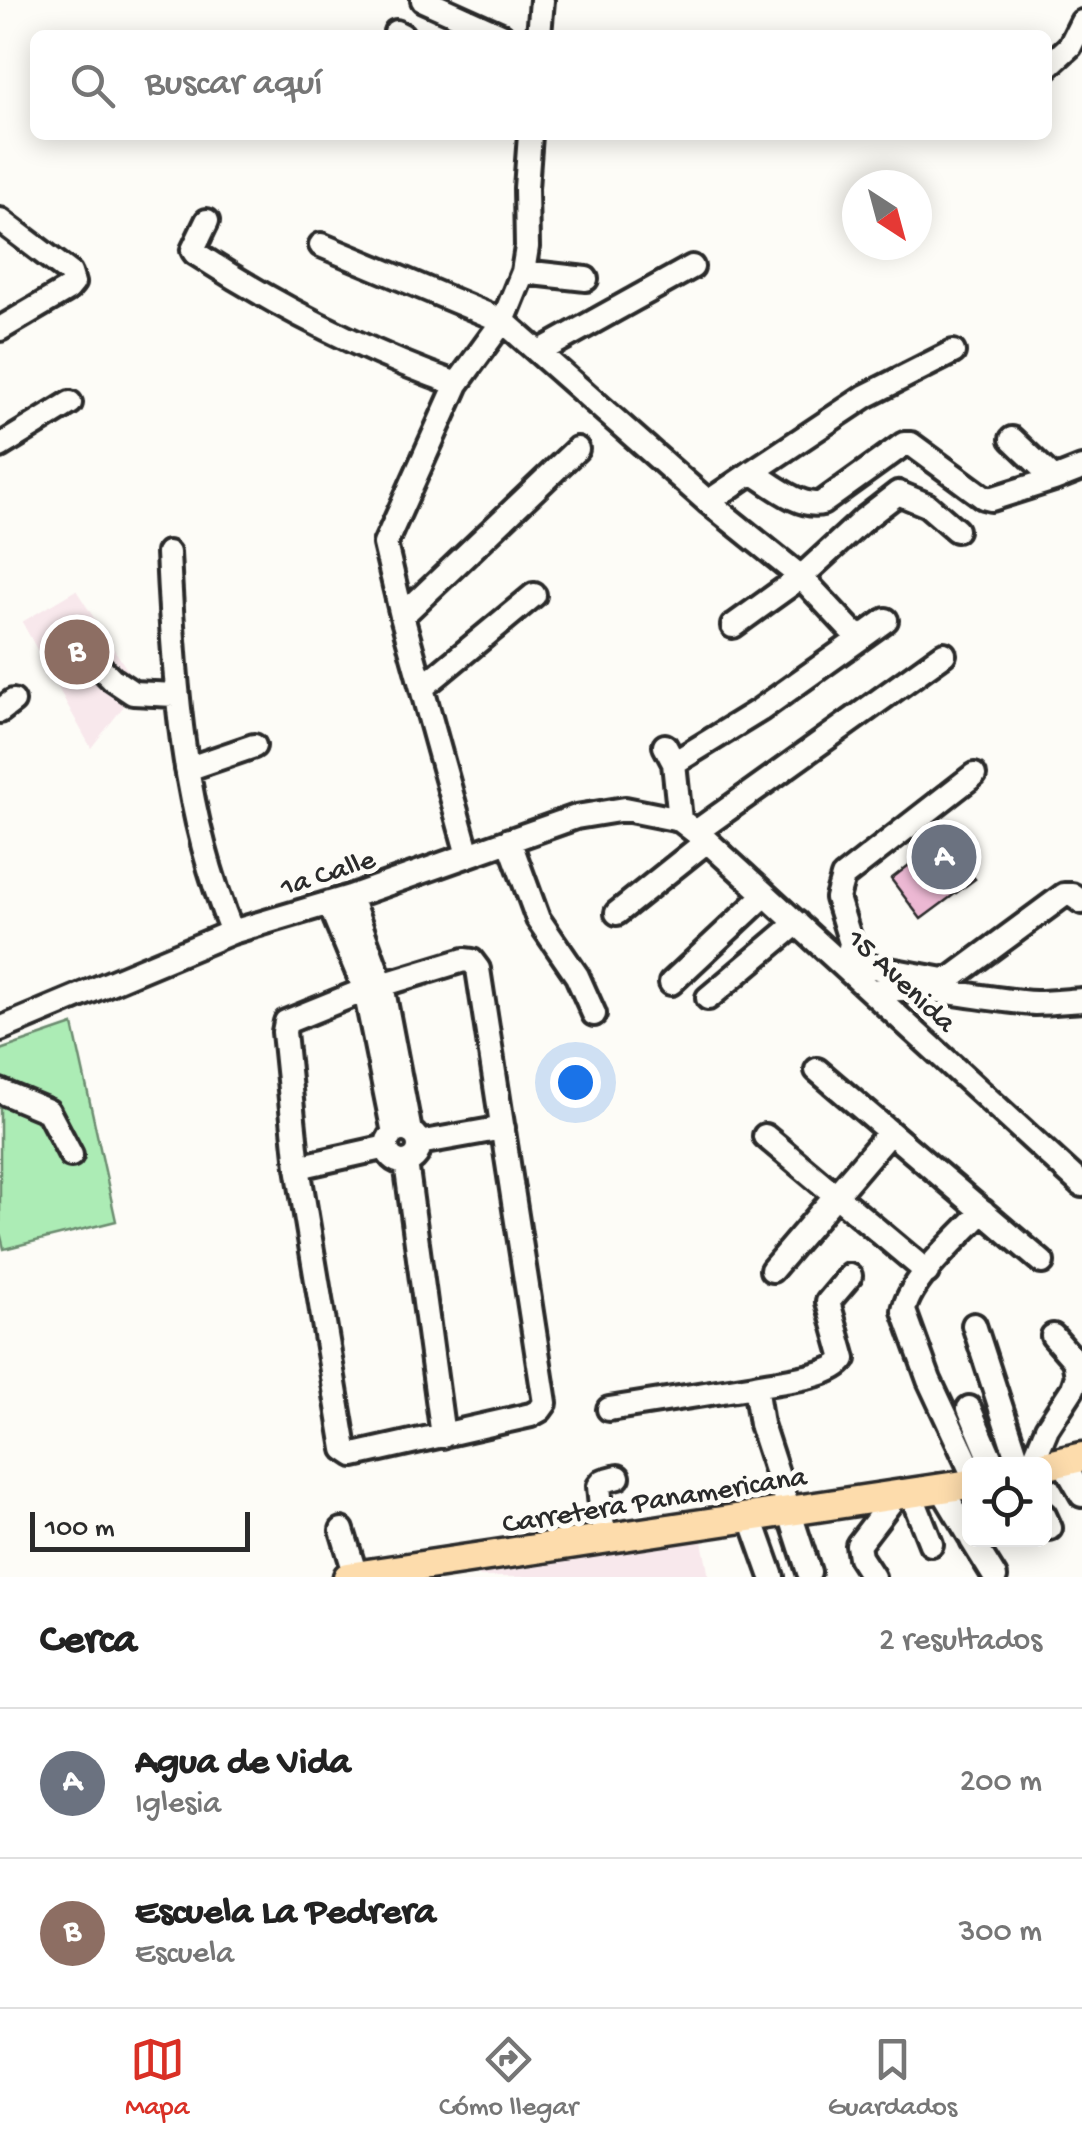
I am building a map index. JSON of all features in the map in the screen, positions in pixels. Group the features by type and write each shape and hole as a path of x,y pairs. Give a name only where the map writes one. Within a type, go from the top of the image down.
{"main road":[{"name":"Carretera Panamericana","path":"348,1577 962,1485"}],"street":[{"path":"422,0 489,30"},
{"path":"539,30 542,0"},
{"path":"1052,62 1070,46 1082,22"},
{"path":"468,855 402,616 386,553 386,538 457,384 503,320 524,272 530,140"},
{"path":"207,221 195,253 323,329 387,359 457,384"},
{"path":"0,329 68,289 73,282 70,273 4,228"},
{"path":"321,245 503,320 708,502 802,577 859,638"},
{"path":"539,352 692,267"},
{"path":"524,272 586,279"},
{"path":"708,502 866,396 952,352"},
{"path":"0,446 70,404"},
{"path":"1012,439 1054,480"},
{"path":"752,472 813,505 822,503 904,444 911,444 983,497 992,499 1082,468"},
{"path":"402,616 577,450"},
{"path":"733,626 802,577 898,493 927,505 956,530"},
{"path":"168,553 175,695 192,806 232,932"},
{"path":"423,686 534,594"},
{"path":"694,831 670,754 760,710 886,620"},
{"path":"73,640 112,679 133,692 175,695"},
{"path":"617,913 694,831 944,654"},
{"path":"187,769 254,746"},
{"path":"974,775 843,877 837,898 851,944 849,969 873,967 944,980 954,977 1064,895 1082,902"},
{"name":"1a Calle","path":"0,1029 232,932 340,900 576,817 625,809 694,831"},
{"name":"15 Avenida","path":"694,831 1082,1185"},
{"path":"509,840 538,918 577,976 594,1014"},
{"path":"671,983 765,895"},
{"path":"340,900 374,987 403,1143 444,1436"},
{"path":"708,998 797,923"},
{"path":"464,960 472,961 478,968 503,1128 545,1403 531,1415 354,1455 346,1450 298,1167 286,1022 374,987 464,960"},
{"path":"872,991 906,990 1037,1003 1082,1000"},
{"path":"818,1070 1042,1262"},
{"path":"0,1091 48,1111 71,1155"},
{"path":"298,1167 403,1143 503,1128"},
{"path":"772,1270 890,1133"},
{"path":"765,1136 927,1272"},
{"path":"964,1457 905,1322 905,1303 927,1272 983,1211"},
{"path":"609,1408 755,1386 840,1366 844,1359 828,1302 850,1276"},
{"path":"974,1325 1017,1457"},
{"path":"1035,1457 1077,1376 1074,1360 1053,1336"},
{"path":"755,1386 761,1424 809,1572"},
{"path":"969,1408 990,1457"},
{"path":"1070,1463 1082,1495"},
{"path":"604,1539 599,1486 618,1476"},
{"path":"940,1486 962,1523"},
{"path":"872,1577 858,1545 904,1493 931,1544"},
{"path":"751,1518 772,1577"},
{"path":"342,1530 370,1575"},
{"path":"977,1547 995,1577"}],"shaded area":[{"path":"76,590 135,682 131,697 91,748 22,622"},
{"path":"701,1536 709,1577 480,1577 473,1568"}],"green space":[{"path":"73,1025 116,1221 4,1249 0,1232 0,1050"}],"building":[{"path":"944,838 975,879 921,919 891,879"}],"place":[{"name":"Escuela La Pedrera","path":"77,652"},
{"name":"Agua de Vida","path":"944,857"}]}
